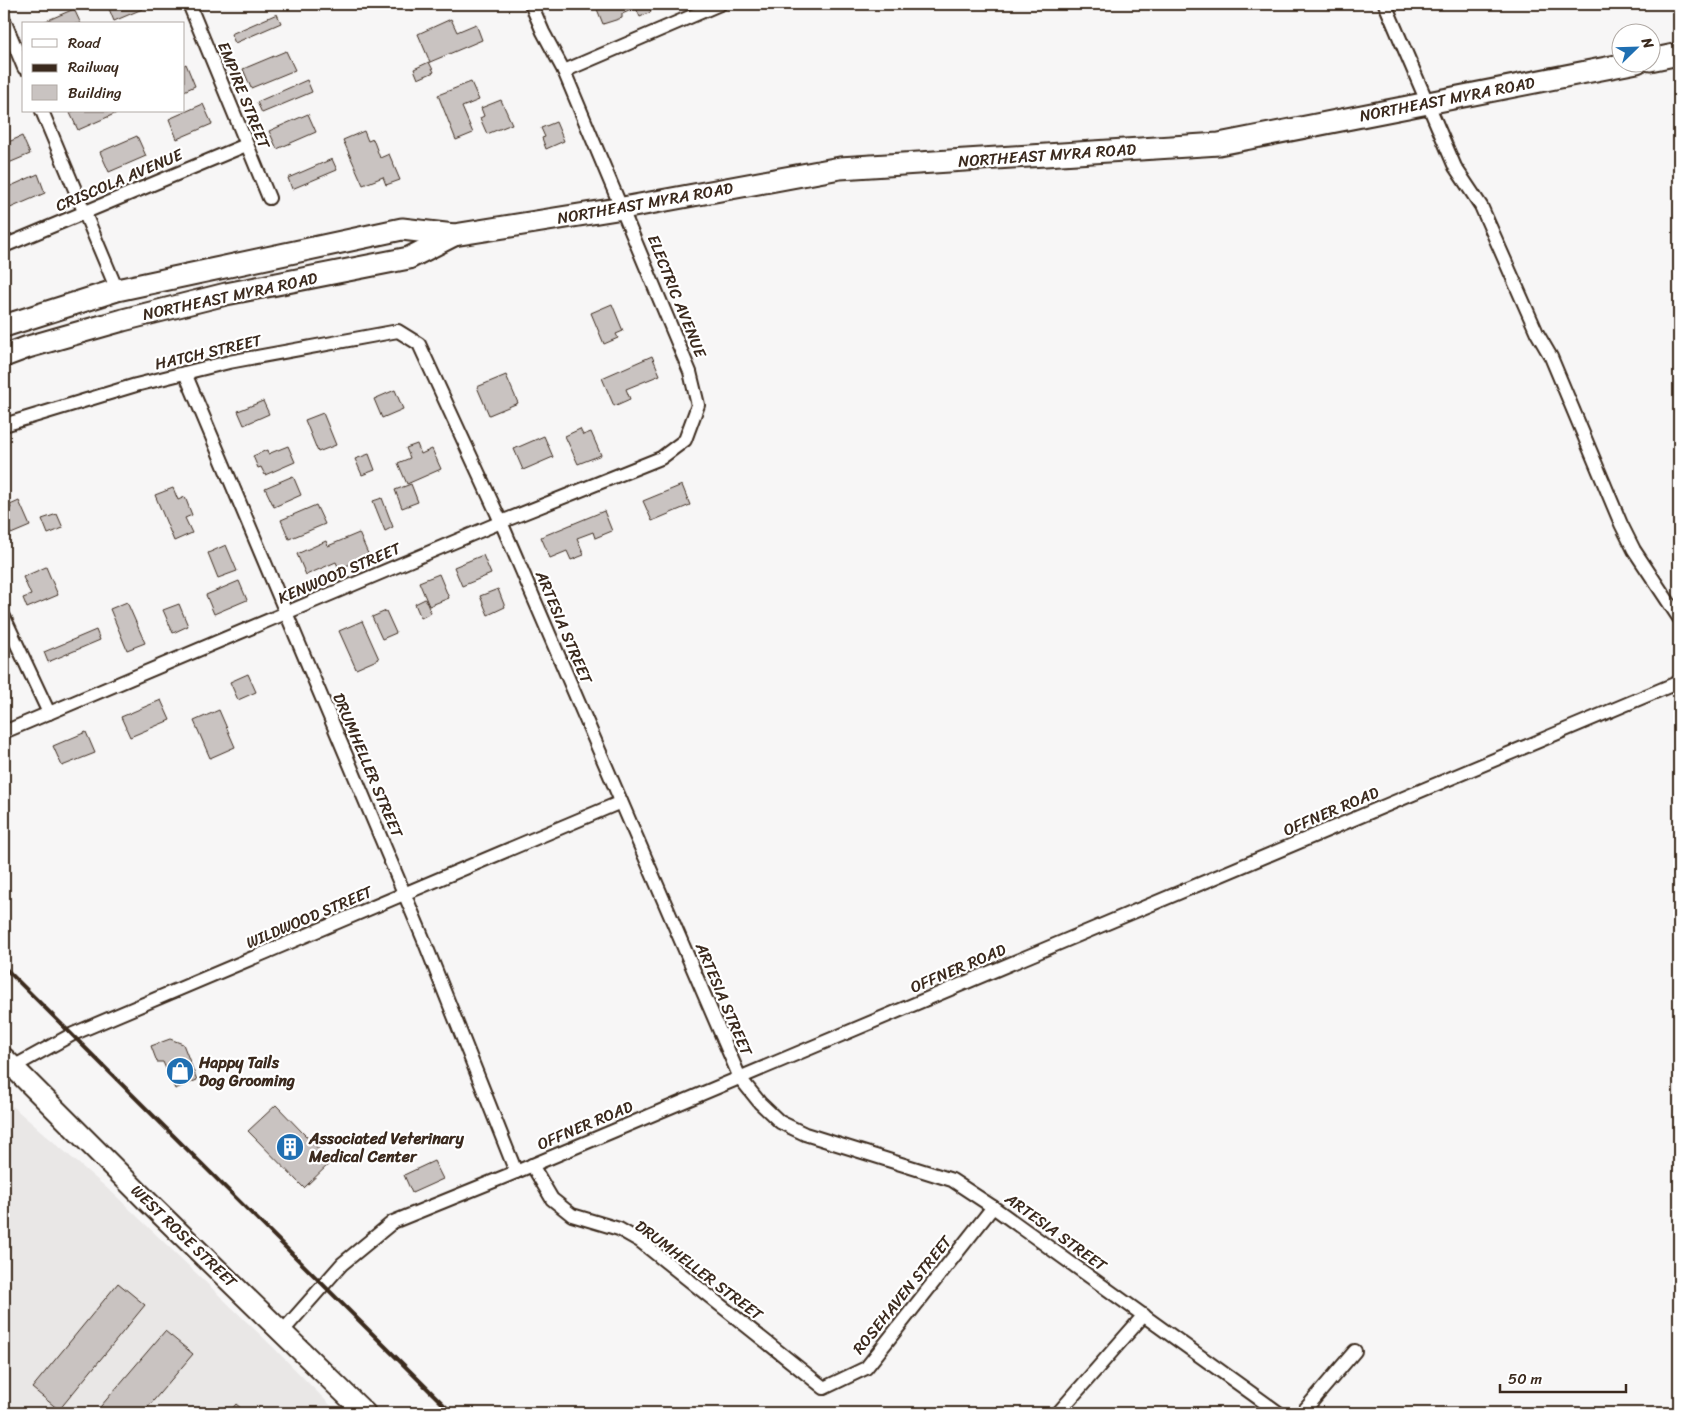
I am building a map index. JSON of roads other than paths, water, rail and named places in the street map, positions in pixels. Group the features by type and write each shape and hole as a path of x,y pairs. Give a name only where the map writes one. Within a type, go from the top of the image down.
{"highway":[{"path":"1660,58 1679,54"},
{"name":"NORTHEAST MYRA ROAD","path":"4,326 116,290 402,229 454,235 623,208 840,168 1219,144 1610,67"},
{"name":"NORTHEAST MYRA ROAD","path":"4,356 28,347 217,296 409,258 454,235"}],"main road":[{"name":"WEST ROSE STREET","path":"8,1062 364,1413"}],"street":[{"name":"EMPIRE STREET","path":"189,4 246,145 270,198"},
{"name":"ELECTRIC AVENUE","path":"531,4 543,32 564,71 623,208 690,372 698,405 685,440"},
{"path":"564,71 720,4"},
{"path":"1385,4 1454,167 1481,206 1537,333 1551,357 1621,524 1634,550 1679,618"},
{"path":"4,20 22,63"},
{"path":"42,112 116,290"},
{"name":"CRISCOLA AVENUE","path":"4,246 246,145"},
{"name":"HATCH STREET","path":"4,425 136,385 229,362 398,331 419,344"},
{"name":"ARTESIA STREET","path":"419,344 501,522 740,1078 760,1104 780,1122 805,1134 952,1180 994,1207 1279,1413"},
{"name":"DRUMHELLER STREET","path":"185,373 452,1009 516,1172"},
{"name":"KENWOOD STREET","path":"4,732 501,522 661,458 685,440"},
{"path":"4,617 49,713"},
{"name":"OFFNER ROAD","path":"282,1332 342,1264 393,1222 532,1166 1679,682"},
{"name":"WILDWOOD STREET","path":"8,1062 621,802"},
{"name":"DRUMHELLER STREET","path":"532,1166 552,1199 572,1215 619,1229 640,1241 824,1388"},
{"name":"ROSEHAVEN STREET","path":"824,1388 866,1368 994,1207"},
{"path":"1058,1413 1144,1315"},
{"path":"1302,1413 1355,1351"}],"railway":[{"path":"4,967 452,1413"}],"place":[{"name":"Happy Tails Dog Grooming","path":"180,1071"},
{"name":"Associated Veterinary Medical Center","path":"290,1147"}]}
